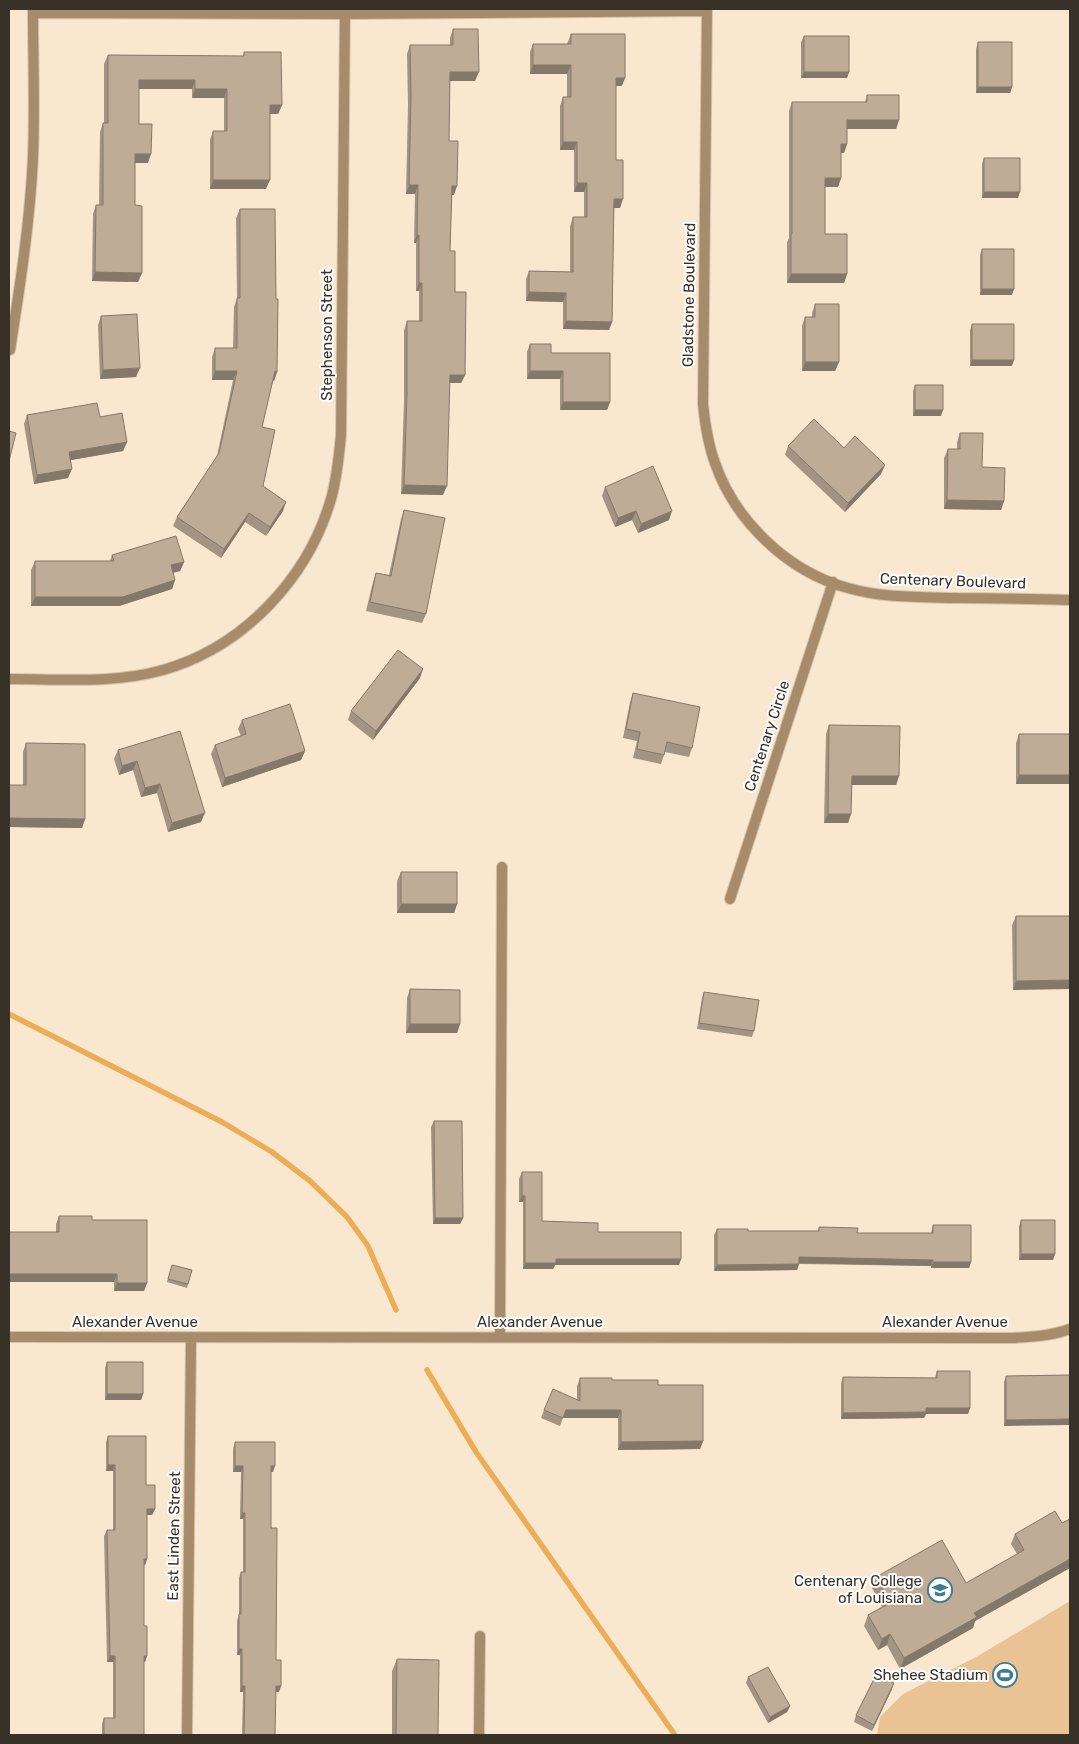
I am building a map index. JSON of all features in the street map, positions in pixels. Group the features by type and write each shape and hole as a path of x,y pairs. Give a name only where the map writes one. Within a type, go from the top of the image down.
{"street":[{"path":"10,350 22,273 33,156 33,11 708,10"},
{"name":"Gladstone Boulevard","path":"708,10 703,404 706,428 715,464 731,498 768,543 784,556"},
{"name":"Stephenson Street","path":"9,679 101,680 129,677 163,670 200,657 241,630 270,604 296,573 316,537 331,499 336,478 341,435 345,11"},
{"name":"Centenary Boulevard","path":"784,556 813,575 848,588 884,594 1070,600"},
{"name":"Centenary Circle","path":"730,899 833,582"},
{"path":"500,1337 502,866"},
{"name":"Alexander Avenue","path":"9,1337 1011,1338 1041,1336 1070,1329"},
{"name":"East Linden Street","path":"187,1735 191,1337"},
{"path":"479,1735 480,1636"}],"shaded area":[{"name":"Shehee Stadium","path":"1070,1601 1070,1735 877,1735 880,1717 903,1694 978,1656"}],"building":[{"path":"453,29 478,29 479,72 450,72 449,141 458,141 457,186 452,186 450,251 455,251 455,292 466,292 465,375 450,375 447,486 404,485 407,321 422,321 422,283 419,283 419,235 417,235 418,185 409,185 410,45 453,45"},
{"path":"571,34 625,34 625,78 616,78 616,160 623,160 623,199 614,199 612,322 566,321 566,293 529,292 529,271 573,272 573,217 587,217 587,183 577,183 577,142 563,142 563,97 571,97 571,65 533,65 533,44 571,44"},
{"path":"804,36 849,36 849,72 804,72"},
{"path":"978,42 1012,42 1012,87 978,87"},
{"path":"244,52 281,52 282,105 270,105 270,180 213,180 213,131 227,131 227,89 195,89 195,80 139,80 139,124 152,124 151,154 135,154 135,205 142,206 142,273 95,272 96,205 103,205 103,123 108,123 108,55 244,56"},
{"path":"867,95 899,95 899,120 847,120 847,144 841,144 841,178 825,178 825,234 847,234 847,274 791,274 792,102 867,102"},
{"path":"984,158 1020,158 1020,192 984,192"},
{"path":"240,209 275,209 276,299 278,299 277,372 275,371 262,427 275,430 263,486 286,502 270,527 249,513 224,549 177,517 219,453 237,371 215,371 215,348 237,348 237,298 240,298"},
{"path":"982,249 1014,249 1014,289 982,289"},
{"path":"815,304 839,304 839,362 805,362 805,317 815,317"},
{"path":"137,314 140,368 103,370 101,316"},
{"path":"972,324 1014,324 1014,360 972,360"},
{"path":"530,344 551,344 551,353 610,353 610,402 563,402 563,371 530,371"},
{"path":"915,385 943,385 943,410 915,410"},
{"path":"97,403 100,417 122,413 127,442 69,452 72,469 37,475 27,415"},
{"path":"814,419 844,448 855,436 885,465 848,503 788,446"},
{"path":"9,431 16,433 9,461"},
{"path":"960,433 983,433 982,467 1005,468 1004,501 947,500 948,449 960,449"},
{"path":"653,466 672,511 641,524 636,511 618,518 605,487"},
{"path":"404,510 445,518 426,614 370,602 376,573 391,576"},
{"path":"176,536 184,562 171,565 175,580 123,597 35,597 35,561 114,561 112,555"},
{"path":"398,650 423,669 376,731 351,711"},
{"path":"633,693 700,707 692,748 667,742 664,755 637,749 640,732 626,729"},
{"path":"290,704 305,751 225,778 215,745 246,734 242,720"},
{"path":"829,725 900,726 899,776 852,776 851,814 828,814"},
{"path":"180,731 205,813 172,823 160,784 145,788 137,761 122,766 118,750"},
{"path":"1019,734 1070,734 1070,775 1019,775"},
{"path":"26,743 85,744 85,819 9,818 9,785 26,785"},
{"path":"401,872 457,872 457,904 401,904"},
{"path":"1016,916 1070,916 1070,980 1016,981"},
{"path":"410,989 460,990 460,1024 410,1024"},
{"path":"704,992 759,1000 754,1031 699,1023"},
{"path":"434,1121 462,1121 463,1218 435,1218"},
{"path":"522,1172 542,1172 542,1221 598,1223 598,1232 681,1232 681,1259 556,1259 556,1263 525,1263 525,1196 522,1196"},
{"path":"59,1216 92,1216 92,1220 147,1220 147,1283 117,1283 117,1274 9,1274 9,1232 59,1232"},
{"path":"1021,1220 1055,1220 1055,1254 1021,1254"},
{"path":"933,1225 971,1225 971,1262 799,1257 799,1264 717,1265 717,1229 819,1231 819,1227 858,1228 857,1233 933,1233"},
{"path":"172,1265 192,1270 188,1284 168,1279"},
{"path":"107,1362 143,1362 143,1394 107,1394"},
{"path":"937,1371 970,1371 970,1408 926,1408 926,1412 843,1413 843,1377 937,1378"},
{"path":"1070,1375 1070,1419 1006,1420 1006,1376"},
{"path":"580,1378 658,1380 658,1385 703,1385 703,1441 621,1442 621,1410 566,1410 563,1418 544,1410 553,1389 580,1401"},
{"path":"108,1436 146,1436 146,1485 155,1485 155,1509 147,1509 147,1559 144,1559 144,1626 147,1626 147,1656 144,1656 144,1735 104,1735 104,1718 115,1718 115,1656 110,1656 107,1530 115,1530 115,1465 108,1465"},
{"path":"235,1442 275,1442 275,1466 271,1466 271,1528 277,1528 276,1660 281,1660 281,1686 276,1686 275,1735 244,1735 245,1686 242,1686 242,1649 239,1649 239,1614 241,1614 241,1572 245,1572 245,1513 242,1513 243,1466 235,1466"},
{"path":"1055,1511 1062,1523 1070,1519 1070,1559 974,1613 977,1617 904,1658 890,1634 882,1639 868,1615 890,1603 876,1577 942,1540 966,1583 1024,1550 1015,1534"},
{"path":"397,1659 439,1660 438,1735 396,1735"},
{"path":"768,1667 790,1706 770,1717 748,1677"},
{"path":"876,1675 894,1683 874,1725 856,1715"}],"waterway":[{"path":"9,1014 222,1122 272,1152 310,1181 347,1217 368,1246 396,1310"},
{"path":"427,1370 476,1452 675,1735"}],"place":[{"name":"Centenary College of Louisiana","path":"940,1590"},
{"name":"Shehee Stadium","path":"1005,1675"}]}
